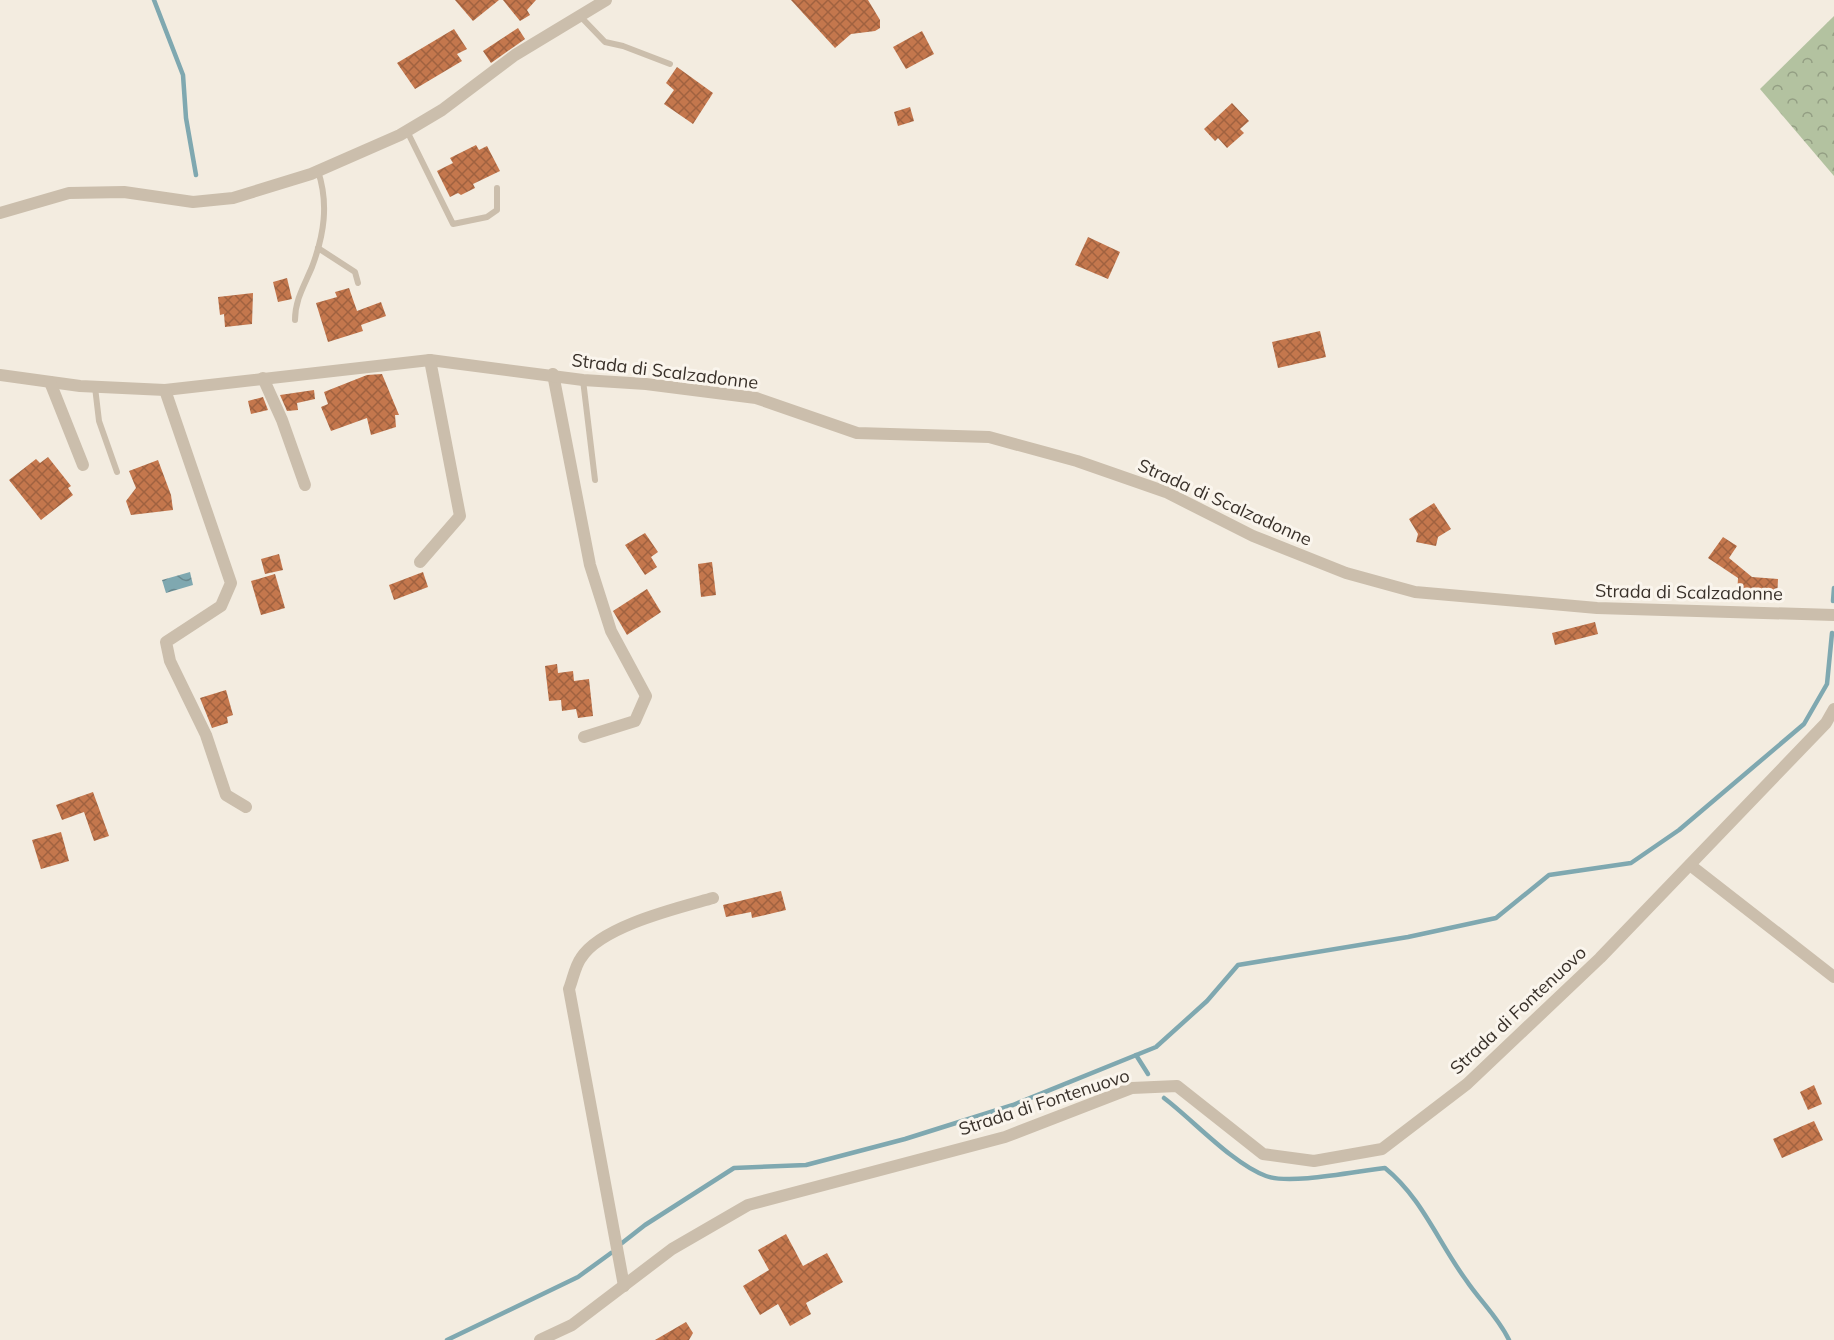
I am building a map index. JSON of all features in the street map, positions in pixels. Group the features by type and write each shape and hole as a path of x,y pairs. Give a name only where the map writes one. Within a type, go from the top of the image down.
{"street":[{"path":"0,213 69,193 124,192 193,202 233,198 318,171 407,131 442,110 515,55 606,0"},
{"path":"420,562 460,516 430,360"},
{"name":"Strada di Scalzadonne","path":"0,375 94,387 165,390 430,360 553,374 582,380 646,384 756,398 858,434 988,437 1077,461 1166,492 1253,536 1325,565 1415,592 1597,608 1834,615"},
{"path":"553,374 590,565 611,631 646,696 635,721 584,737"},
{"path":"263,378 282,420 305,485"},
{"path":"50,382 83,465"},
{"path":"165,390 231,583 221,606 166,642 170,661 207,735 226,795 246,807"},
{"name":"Strada di Fontenuovo","path":"540,1340 572,1325 672,1249 748,1205 1005,1137 1132,1088 1177,1086 1263,1154 1314,1161 1382,1149 1467,1084 1600,958 1827,723 1834,709"},
{"path":"1690,865 1834,977"},
{"path":"624,1286 569,989 581,957 605,938 647,916 713,898"}],"lane":[{"path":"580,16 605,42 623,46 670,64"},
{"path":"407,131 453,224 487,217 497,210 497,188"},
{"path":"295,320 295,305 318,248 325,223 325,197 318,171"},
{"path":"318,248 355,272 358,283"},
{"path":"582,380 595,480"},
{"path":"94,387 99,421 117,472"}],"green space":[{"path":"1834,16 1834,176 1760,89"}],"water":[{"path":"190,572 193,585 166,593 162,580"}],"building":[{"path":"455,0 499,0 473,21"},
{"path":"503,0 536,0 527,10 530,15 520,21"},
{"path":"791,0 868,0 880,20 880,28 875,31 851,34 835,48"},
{"path":"518,28 525,39 491,63 483,51"},
{"path":"454,29 467,49 457,54 462,61 415,89 397,63"},
{"path":"922,31 934,54 906,69 893,47"},
{"path":"677,67 713,93 693,124 664,104 674,90 666,83"},
{"path":"1232,103 1249,121 1240,129 1244,133 1227,148 1218,138 1215,141 1204,129"},
{"path":"910,107 914,121 898,126 894,112"},
{"path":"476,145 479,150 487,146 500,171 473,184 475,188 461,195 458,193 450,197 437,171 453,163 450,158"},
{"path":"1088,237 1120,252 1108,279 1075,265"},
{"path":"287,278 292,299 278,302 273,282"},
{"path":"349,288 357,311 381,302 386,316 361,325 363,331 328,342 316,303 337,297 335,292"},
{"path":"253,293 252,324 225,327 224,314 220,315 218,297"},
{"path":"1320,331 1326,357 1278,368 1272,342"},
{"path":"382,374 399,415 395,415 396,427 371,435 367,418 331,431 321,407 328,404 324,392 367,375"},
{"path":"314,390 315,399 297,403 298,410 287,411 280,395"},
{"path":"263,397 268,410 251,414 248,401"},
{"path":"48,457 71,486 68,488 73,495 41,520 9,480 36,459 40,463"},
{"path":"158,460 171,495 173,510 131,515 126,501 136,488 129,471"},
{"path":"1434,503 1451,529 1438,537 1436,546 1416,542 1418,534 1409,519"},
{"path":"645,533 658,552 651,557 657,567 645,575 625,545"},
{"path":"1723,537 1737,546 1729,558 1752,577 1778,579 1777,599 1737,596 1738,578 1708,558"},
{"path":"279,554 283,570 265,574 261,559"},
{"path":"712,562 716,595 701,597 698,564"},
{"path":"423,572 428,587 394,600 389,585"},
{"path":"275,574 285,608 261,615 251,581"},
{"path":"647,589 661,612 627,635 613,611"},
{"path":"1595,622 1598,634 1555,645 1552,633"},
{"path":"557,664 558,673 573,671 574,681 589,679 593,716 578,718 576,709 562,711 561,700 549,701 545,666"},
{"path":"226,690 233,715 227,717 228,723 212,728 200,698"},
{"path":"93,792 109,836 94,841 84,812 62,820 56,805"},
{"path":"61,832 69,861 41,869 32,840"},
{"path":"781,891 786,910 752,918 751,912 726,917 723,905"},
{"path":"1814,1085 1822,1104 1808,1110 1800,1092"},
{"path":"1814,1121 1823,1140 1782,1158 1773,1139"},
{"path":"786,1234 803,1266 827,1253 843,1282 806,1303 811,1314 790,1326 778,1304 760,1315 743,1286 769,1270 758,1250"},
{"path":"686,1322 693,1333 689,1340 655,1340"}],"waterway":[{"path":"154,0 183,75 186,118 196,175"},
{"path":"1833,601 1834,588"},
{"path":"622,1243 645,1225 734,1168 806,1165 905,1139 1013,1105 1156,1047 1207,1001 1238,965 1408,937 1496,918 1549,875 1631,863 1679,830 1804,724 1827,684 1832,633"},
{"path":"1136,1055 1148,1074"},
{"path":"1164,1098 1240,1162 1266,1176 1307,1178 1385,1168 1420,1207 1456,1266 1500,1324 1509,1340"},
{"path":"447,1340 578,1277 611,1253"}]}
